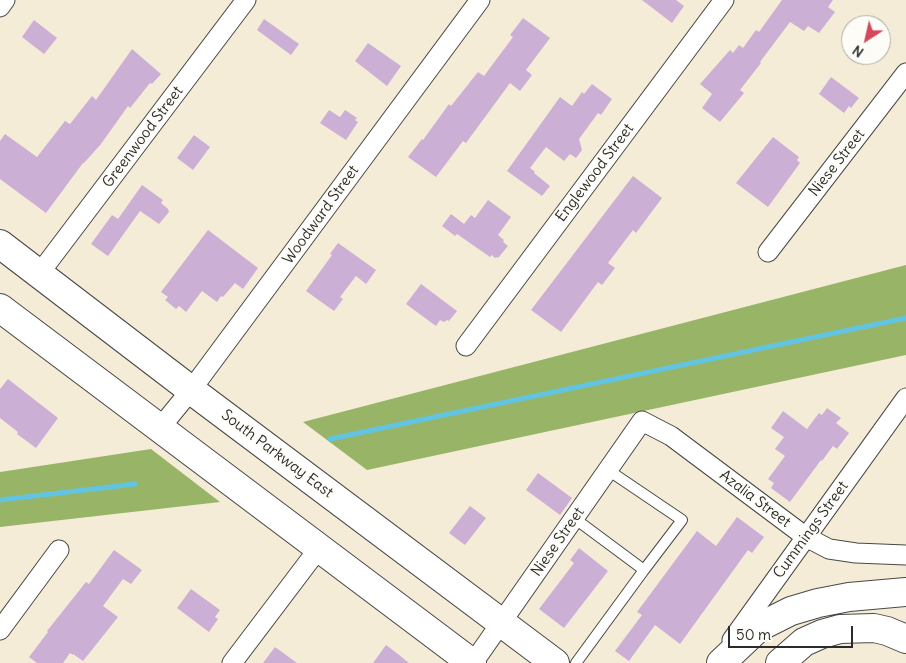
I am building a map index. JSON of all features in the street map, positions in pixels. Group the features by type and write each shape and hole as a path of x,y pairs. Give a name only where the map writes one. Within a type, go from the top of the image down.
{"main road":[{"name":"South Parkway East","path":"0,244 555,663"},
{"path":"3,317 160,428 472,663"},
{"path":"721,663 759,627 791,611 849,597 906,592"},
{"path":"780,663 804,642 840,629 874,628 906,639"}],"street":[{"path":"0,7 5,0"},
{"name":"Greenwood Street","path":"39,274 246,0"},
{"name":"Woodward Street","path":"160,428 191,390 480,0"},
{"name":"Englewood Street","path":"466,346 724,0"},
{"name":"Niese Street","path":"768,252 906,73"},
{"name":"Cummings Street","path":"716,663 906,398"},
{"name":"Niese Street","path":"472,663 642,421"},
{"name":"Azalia Street","path":"642,421 671,436 806,537 829,549 856,553 906,554"},
{"path":"232,663 319,548"},
{"path":"0,630 60,550"}],"lane":[{"path":"576,663 682,520 608,470"},
{"path":"574,518 644,570"}],"green space":[{"path":"906,265 906,355 367,470 303,422"},
{"path":"151,449 220,502 0,527 0,472"}],"building":[{"path":"642,0 676,0 684,6 672,23"},
{"path":"782,0 833,0 828,7 835,12 819,33 808,26 804,31 790,22 740,90 744,93 720,122 702,108 712,94 700,84 730,50 733,53 739,45 743,48 756,30 759,32"},
{"path":"523,18 550,38 526,70 532,75 520,91 510,83 466,143 463,141 436,177 408,157 449,104 451,106 478,72 484,76 513,37 510,35"},
{"path":"264,19 299,44 291,55 257,30"},
{"path":"34,20 57,38 44,54 22,37"},
{"path":"368,43 401,66 387,86 355,61"},
{"path":"132,49 161,74 152,84 150,83 130,108 128,106 101,144 83,163 46,213 0,179 0,141 5,134 37,157 65,121 70,124 92,96 96,100"},
{"path":"831,77 859,98 844,113 819,94"},
{"path":"592,84 612,99 601,115 598,113 579,139 582,150 576,158 570,154 564,161 546,147 530,168 550,186 542,196 507,171 560,97 572,106 582,92 584,94"},
{"path":"329,110 340,117 345,110 357,118 355,120 358,122 346,140 320,123"},
{"path":"194,135 210,147 193,170 177,158"},
{"path":"773,137 799,157 797,160 800,163 768,207 736,183"},
{"path":"633,176 662,198 636,233 633,230 608,263 615,268 602,285 598,282 561,332 531,310"},
{"path":"142,185 163,200 161,203 169,212 159,224 140,211 108,256 91,244 112,215 118,219"},
{"path":"488,200 511,217 498,235 508,246 498,258 492,255 490,257 442,226 451,214 464,224 471,215 475,218"},
{"path":"208,230 258,268 243,289 235,283 217,302 202,291 186,312 179,306 176,309 165,300 168,297 161,292"},
{"path":"338,243 376,270 366,284 356,276 340,297 343,299 334,311 306,291 332,255 330,254"},
{"path":"421,284 457,311 449,321 444,322 440,320 436,326 406,304"},
{"path":"8,379 58,418 36,448 0,418 0,389"},
{"path":"827,408 841,418 836,423 849,433 837,449 833,446 821,460 790,502 771,488 774,483 768,479 785,456 775,449 784,437 771,428 783,411 807,429 819,413 822,415"},
{"path":"538,473 572,498 560,515 526,490"},
{"path":"470,506 486,518 465,545 449,533"},
{"path":"737,517 764,537 752,553 748,550 680,644 655,625 629,661 615,651 642,615 637,612 697,531 716,546"},
{"path":"579,548 608,571 564,628 539,609 574,563 570,560"},
{"path":"114,550 142,570 131,584 123,579 103,606 118,617 83,661 70,653 63,663 37,663 29,657 47,631 86,582 89,584"},
{"path":"191,589 220,610 215,617 218,619 209,632 177,608"},
{"path":"386,645 398,654 409,663 373,663"},
{"path":"275,647 297,663 263,663"}],"waterway":[{"path":"330,439 906,318"},
{"path":"0,500 135,484"}]}
